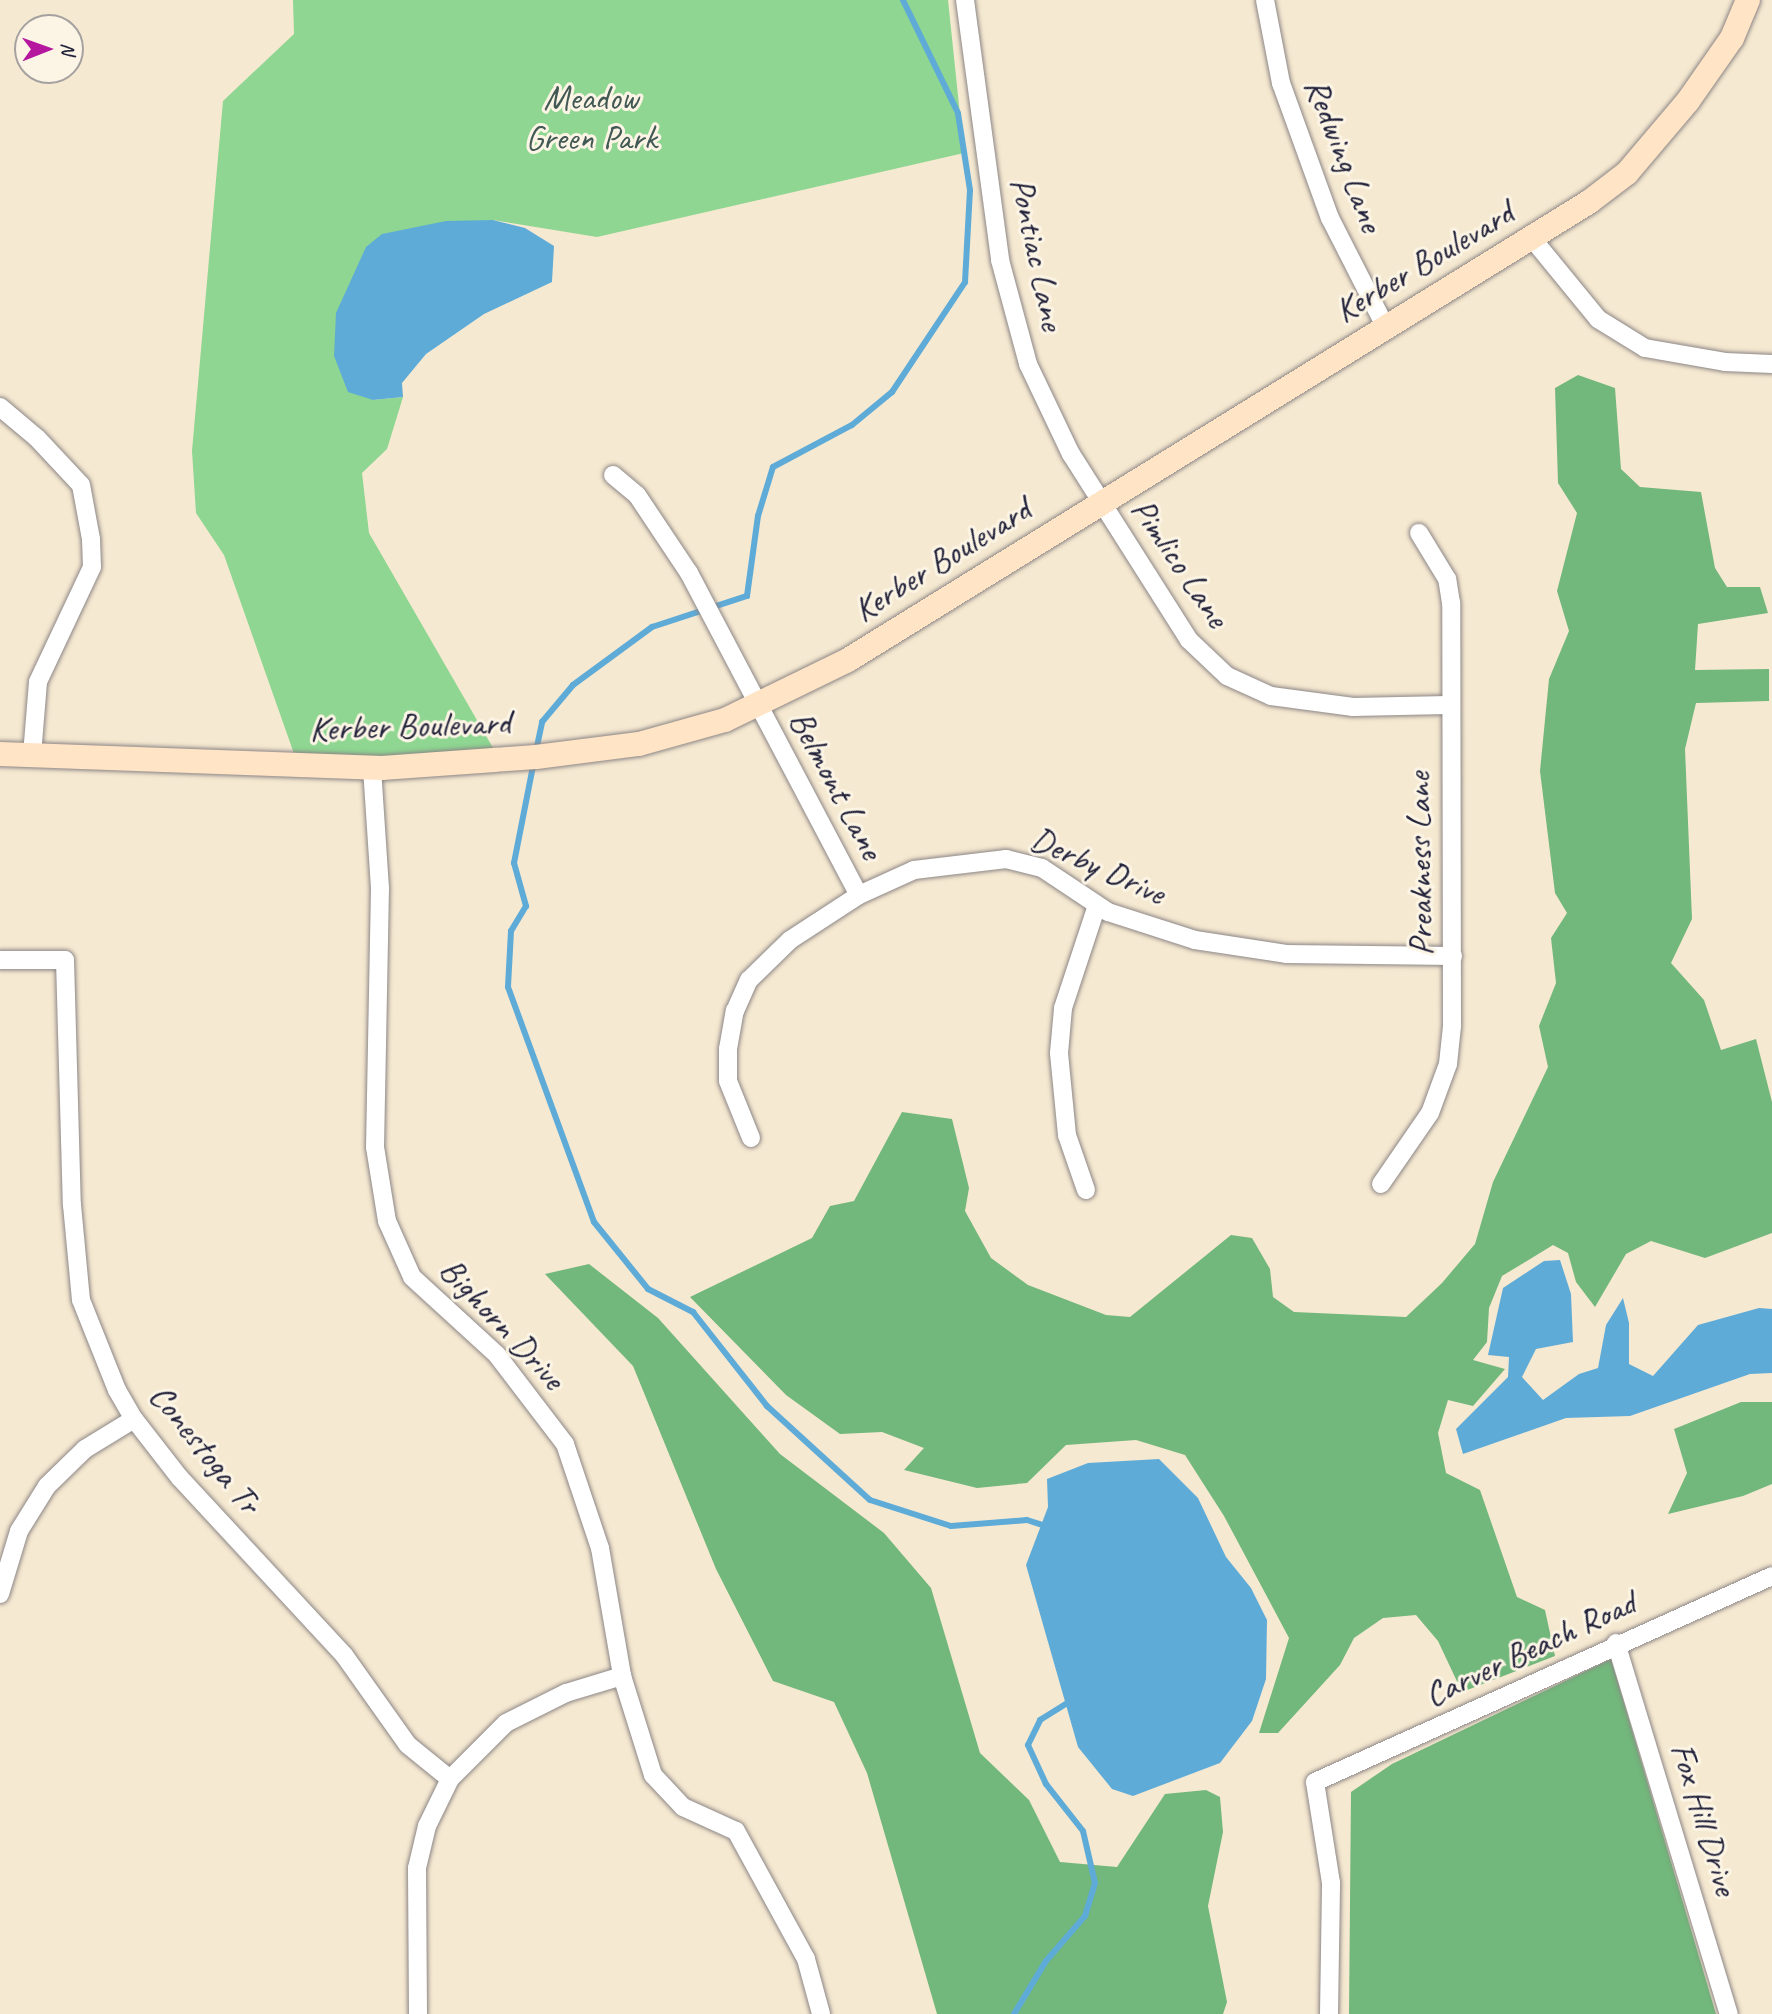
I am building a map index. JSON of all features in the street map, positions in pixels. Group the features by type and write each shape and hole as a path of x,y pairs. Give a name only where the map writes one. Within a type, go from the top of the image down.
{"street":[{"name":"Pontiac Lane","path":"965,0 1000,260 1025,351 1048,412 1100,503"},
{"name":"Redwing Lane","path":"1265,0 1281,83 1330,218 1385,326"},
{"name":"Kerber Boulevard","path":"0,754 372,768 536,757 639,744 725,720 758,706 848,660 1531,237 1627,173 1688,101 1732,38 1748,0"},
{"path":"1531,237 1598,319 1645,348 1726,362 1772,364"},
{"path":"0,407 37,438 81,485 91,539 92,567 37,682 32,755"},
{"name":"Belmont Lane","path":"613,475 637,495 689,573 859,895"},
{"name":"Pimlico Lane","path":"1100,503 1189,640 1227,676 1271,696 1353,707 1448,705"},
{"name":"Preakness Lane","path":"1381,1184 1430,1114 1448,1063 1455,841 1448,705 1447,579 1419,533"},
{"name":"Bighorn Drive","path":"372,768 380,888 375,1147 387,1221 412,1277 497,1355 565,1444 600,1548 622,1676 653,1775 683,1807 736,1831 806,1959 821,2014"},
{"name":"Derby Drive","path":"751,1138 729,1081 735,1011 749,980 790,940 859,895 914,870 1006,859 1042,868 1097,905 1195,940 1286,954 1453,956"},
{"path":"1086,1190 1067,1135 1059,1053 1063,1008 1097,905"},
{"name":"Conestoga Tr","path":"0,960 65,960 72,1205 81,1300 134,1419 180,1478 344,1655 408,1745 450,1779"},
{"path":"0,1594 19,1531 47,1486 85,1449 134,1419"},
{"name":"Carver Beach Road","path":"1329,2014 1331,1883 1315,1782 1616,1643 1772,1576"},
{"name":"Fox Hill Drive","path":"1616,1643 1729,2014"},
{"path":"418,2014 417,1868 427,1826 450,1779 506,1723 566,1693 622,1676"}],"green space":[{"name":"Meadow Green Park","path":"293,0 948,0 964,153 597,237 493,220 373,400 403,397 387,449 362,473 369,533 500,760 298,765 224,555 196,513 192,451 223,101 294,34"},
{"path":"1578,375 1615,388 1621,469 1640,487 1701,492 1715,568 1727,587 1760,587 1768,613 1698,624 1695,670 1769,669 1769,701 1696,703 1685,749 1692,919 1671,963 1704,1000 1721,1050 1756,1039 1772,1102 1772,1233 1705,1258 1651,1241 1626,1254 1595,1307 1576,1282 1568,1253 1553,1245 1502,1276 1489,1308 1487,1342 1473,1360 1505,1369 1473,1406 1448,1400 1438,1433 1446,1473 1480,1490 1517,1597 1545,1610 1555,1656 1462,1692 1438,1641 1416,1615 1383,1618 1354,1638 1340,1665 1278,1733 1259,1733 1289,1638 1224,1516 1185,1455 1136,1440 1066,1445 1027,1483 977,1488 904,1470 924,1448 882,1432 840,1434 786,1395 690,1297 812,1238 830,1206 854,1201 902,1112 952,1119 969,1188 965,1211 991,1258 1028,1285 1106,1315 1130,1317 1231,1235 1252,1238 1270,1269 1273,1297 1294,1312 1406,1317 1442,1283 1475,1244 1493,1182 1548,1067 1539,1026 1556,983 1551,938 1567,913 1555,893 1540,771 1549,679 1569,631 1557,591 1577,513 1558,483 1555,388"},
{"path":"589,1264 658,1318 780,1454 884,1533 931,1588 980,1753 1029,1800 1060,1862 1117,1867 1165,1794 1206,1790 1220,1797 1223,1832 1208,1906 1227,2002 1223,2014 937,2014 867,1773 834,1702 773,1681 716,1569 633,1366 545,1274"},
{"path":"1741,1402 1772,1402 1772,1484 1743,1496 1668,1514 1687,1473 1674,1429"},
{"path":"1611,1659 1716,2014 1349,2014 1351,1792 1392,1764"}],"water":[{"path":"493,220 525,228 554,246 552,282 484,314 426,354 402,383 403,397 373,400 348,392 334,356 336,313 366,247 382,234 446,221"},
{"path":"1560,1260 1571,1294 1573,1342 1536,1349 1522,1377 1543,1400 1579,1374 1598,1368 1606,1325 1623,1298 1629,1323 1629,1364 1653,1376 1698,1325 1759,1308 1772,1309 1772,1373 1750,1374 1630,1416 1566,1418 1463,1454 1456,1429 1508,1377 1509,1357 1488,1355 1503,1288 1544,1261"},
{"path":"1159,1459 1198,1498 1226,1557 1251,1588 1267,1620 1266,1679 1252,1721 1220,1763 1133,1796 1112,1789 1078,1747 1026,1565 1048,1507 1047,1479 1088,1463"}],"waterway":[{"path":"536,751 542,722 573,685 652,627 747,596 758,516 773,467 852,425 892,392 965,282 970,190 958,113 903,0"},
{"path":"534,761 514,863 526,906 511,931 508,987 594,1222 648,1289 693,1312 767,1406 870,1500 951,1526 1027,1520 1046,1526"},
{"path":"1014,2014 1046,1961 1085,1916 1095,1883 1083,1831 1046,1784 1028,1745 1040,1720 1070,1701"}]}
